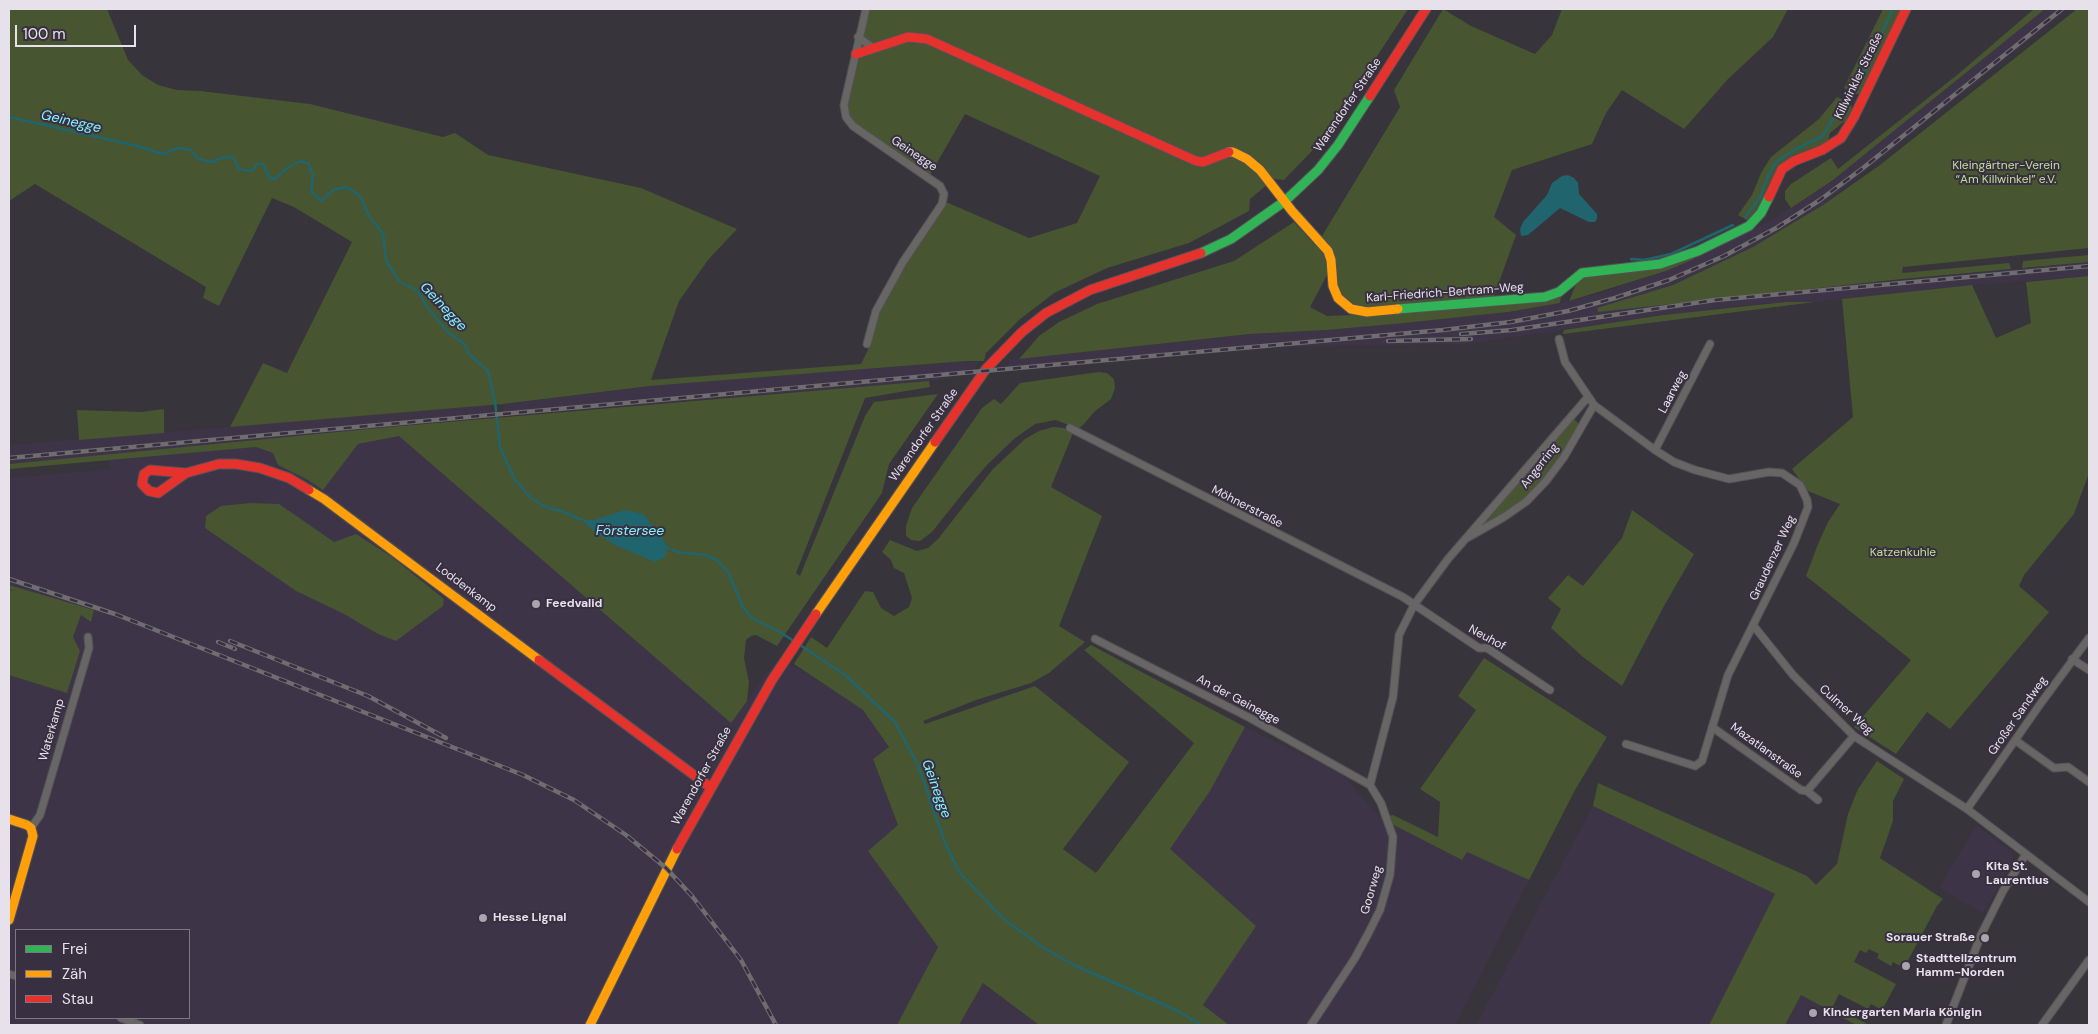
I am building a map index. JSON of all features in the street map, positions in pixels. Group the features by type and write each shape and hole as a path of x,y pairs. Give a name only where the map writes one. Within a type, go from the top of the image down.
{"street":[{"name":"Geinegge","path":"866,9 858,37 844,106 846,117 853,126 940,186 944,194 942,204 903,262 876,311 867,344"},
{"name":"Warendorfer Straße","path":"590,1025 668,866 710,787 780,667 811,618 986,369 1022,332 1046,313 1090,290 1206,252 1231,239 1285,202 1318,170 1338,145 1426,9"},
{"name":"Killwinkler Straße","path":"1576,277 1591,272 1647,267 1680,258 1754,222 1767,202 1782,169 1794,161 1822,150 1841,138 1854,117 1906,9"},
{"path":"858,37 873,48"},
{"name":"Karl-Friedrich-Bertram-Weg","path":"856,54 908,37 927,39 1196,161 1209,160 1225,152 1233,152 1247,159 1260,170 1328,251 1331,260 1333,286 1338,298 1344,304 1358,311 1535,298 1559,292 1576,277"},
{"name":"Graudenzer Weg","path":"1559,339 1565,362 1594,405 1655,450 1674,462 1694,470 1729,479 1769,472 1782,473 1800,485 1808,507 1794,543 1728,675 1702,761 1695,766 1626,744"},
{"name":"Laarweg","path":"1655,450 1710,344"},
{"name":"Angerring","path":"1414,605 1462,541 1588,397"},
{"name":"Angerring","path":"1462,541 1504,517 1527,501 1546,481 1564,457 1594,405"},
{"name":"Möhnerstraße","path":"1070,428 1414,605"},
{"name":"Loddenkamp","path":"186,473 218,464 236,464 273,471 290,478 356,523 710,787"},
{"path":"1370,785 1393,697 1399,634 1414,605"},
{"name":"Neuhof","path":"1414,605 1479,648 1487,648 1550,690"},
{"name":"Culmer Weg","path":"1753,625 1793,675 1854,736 1967,809 2089,902"},
{"name":"Waterkamp","path":"9,920 32,844 31,828 40,815 84,667 89,648 88,637"},
{"name":"Großer Sandweg","path":"1967,809 2072,659 2089,638"},
{"name":"An der Geinegge","path":"1095,639 1250,718 1370,785"},
{"path":"2072,659 2089,670"},
{"name":"Mazatlanstraße","path":"1712,727 1818,800"},
{"name":"Mazatlanstraße","path":"1807,791 1854,736"},
{"path":"2015,740 2054,768 2068,767 2089,782"},
{"name":"Goorweg","path":"1311,1025 1356,958 1380,910 1390,875 1393,837 1381,802 1370,785"},
{"path":"9,819 31,828"},
{"path":"1946,1025 1981,935 2003,891 2026,854"},
{"path":"2042,1025 2089,960"},
{"path":"124,1019 140,1025"}],"shaded area":[{"path":"2045,9 2068,9 1823,205 1753,247 1673,285 1597,309 2089,262 2089,276 1972,285 1815,302 1786,302 1739,306 1663,315 1467,344 1277,347 1004,371 1011,360 1250,334 1327,330 1508,312 1597,294 1666,271 1779,216 1833,180"},
{"path":"966,361 979,362 971,374 929,381 504,416 503,404 650,386"},
{"path":"491,405 492,417 390,427 730,722 777,660 800,669 863,710 889,747 873,759 898,825 869,851 938,947 1039,1025 9,1025 9,478 110,469 110,455 9,464 9,445"},
{"path":"1245,727 1341,773 1380,818 1462,860 1467,852 1529,880 1455,1025 1229,1025 1203,1006 1170,849 1210,791"},
{"path":"1593,806 1775,894 1709,1025 1476,1025"},
{"name":"Kita St. Laurentius","path":"1977,825 2011,852 2013,859 1983,913 1939,888"},
{"name":"Kindergarten Maria Königin","path":"1801,995 1814,1002 1856,1025 1785,1024"}],"green space":[{"path":"9,9 107,9 128,60 142,75 158,85 177,90 310,104 443,137 455,133 488,155 641,188 737,229 708,260 679,301 651,380 861,364 869,348 879,311 906,263 946,202 1029,238 1077,223 1100,176 965,114 930,175 853,123 846,110 867,9 1408,9 1330,128 1311,152 1284,180 1274,179 1250,199 1249,211 1189,243 1107,268 1054,293 1019,320 986,353 984,361 650,386 503,404 230,427 263,363 287,373 352,242 294,207 272,198 219,306 203,298 206,287 35,184 9,201"},
{"path":"1443,9 1471,26 1535,54 1552,35 1562,9 1788,9 1773,37 1728,79 1684,129 1622,90 1606,113 1592,144 1512,170 1494,217 1516,235 1493,299 1368,308 1354,305 1341,296 1335,282 1334,262 1310,307 1327,316 1378,314 1561,296 1560,303 1508,312 1404,323 1250,334 1019,359 1039,336 1059,322 1097,304 1234,261 1294,222 1316,246 1400,107 1394,90"},
{"path":"1883,9 1902,9 1861,94 1854,94 1844,88"},
{"path":"2034,9 2045,9 1833,180 1791,208 1785,199 1785,191 1791,184 1831,158 1838,169 1957,75"},
{"name":"Kleingärtner-Verein “Am Killwinkel” e.V.","path":"2077,9 2089,9 2089,248 1903,267 1902,273 2009,263 2011,269 1598,312 1597,308 1673,285 1753,247 1823,205 1880,165"},
{"path":"1837,97 1851,104 1852,110 1846,120 1830,133 1828,141 1824,145 1795,155 1777,169 1765,199 1752,217 1747,220 1738,215 1752,195 1761,173 1771,157 1819,119"},
{"path":"1699,255 1666,271 1569,301 1577,282 1587,275 1659,268"},
{"path":"2089,255 2089,262 2022,268 2023,261"},
{"name":"Katzenkuhle","path":"2089,276 2089,473 2074,514 2024,575 2019,586 2049,612 1950,729 1927,712 1896,754 1854,727 1911,660 1806,576 1828,522 1840,504 1808,491 1792,469 1853,417 1842,299 1972,285 1996,338 2031,323 2026,282"},
{"path":"1786,302 1815,302 1563,334 1564,330 1663,315"},
{"path":"1099,372 1107,373 1114,379 1115,388 1111,399 1094,412 1083,425 1078,429 1056,420 1035,424 1014,439 987,465 932,532 920,541 911,540 906,536 906,526 912,508 982,408 994,399 1001,404 1020,383"},
{"path":"929,381 930,387 865,398 796,573 800,576 865,416 874,402 938,394 889,464 882,493 777,646 756,635 746,640 744,658 749,682 747,701 731,723 399,436 358,444 323,490 278,465 273,453 256,447 9,469 9,464 389,427"},
{"path":"164,409 164,433 79,440 77,410 141,412"},
{"path":"1575,420 1579,424 1565,451 1543,480 1516,506 1484,524 1571,421"},
{"path":"1053,427 1064,428 1073,433 1051,487 1102,516 1059,626 1085,642 1049,673 1031,683 976,700 923,721 925,724 1035,686 1129,762 1063,849 1096,873 1194,743 1084,650 1091,645 1245,727 1210,791 1170,849 1256,926 1203,1005 1229,1025 1039,1025 983,983 959,1025 897,1025 938,947 868,851 898,825 873,759 889,747 863,710 794,664 811,637 827,648 865,591 873,592 881,608 894,616 909,607 912,598 904,573 894,568 891,560 882,552 890,540 917,551 928,548 938,539 993,469 1025,439 1039,431"},
{"path":"250,503 279,504 334,542 356,534 392,557 444,599 443,606 396,641 378,634 344,614 296,591 205,528 206,516 221,506"},
{"path":"1632,510 1694,554 1622,686 1583,657 1551,628 1561,609 1548,598 1568,575 1583,586 1622,538"},
{"path":"9,585 94,610 91,622 81,615 73,637 80,651 67,693 9,675 9,590 16,591 9,589"},
{"path":"1484,658 1607,737 1575,790 1529,880 1467,852 1462,860 1380,818 1393,815 1438,837 1440,802 1420,789 1476,710 1458,696"},
{"path":"1877,761 1904,779 1893,801 1893,821 1880,858 1943,899 1937,906 1904,968 1893,962 1891,966 1877,958 1879,954 1869,949 1866,953 1860,950 1854,962 1896,984 1882,1010 1871,1004 1868,1009 1839,994 1833,1006 1869,1025 1856,1025 1801,995 1785,1025 1709,1025 1775,894 1593,806 1598,783 1807,876 1816,885 1837,864 1848,814 1858,789"}],"water":[{"path":"1568,175 1578,183 1579,194 1597,214 1595,222 1589,222 1560,208 1528,235 1521,236 1520,229 1523,222 1547,195 1552,183 1562,176"},
{"name":"Förstersee","path":"625,510 643,514 661,535 667,547 665,557 655,562 617,546 597,534 582,520 594,520"}],"waterway":[{"path":"1745,217 1760,197 1769,174 1777,161 1794,150 1823,136 1837,112 1858,83 1893,9"},
{"name":"Geinegge","path":"9,117 137,146 163,154 177,148 191,150 198,159 212,162 224,157 234,158 239,169 252,171 257,164 263,164 270,178 275,179 287,168 301,161 309,164 313,176 311,192 321,201 333,190 347,187 360,196 369,216 383,234 386,260 399,281 418,291 427,307 447,331 464,344 470,355 488,371 495,402 500,447 515,480 531,498 546,507 582,520"},
{"path":"1631,259 1644,260 1671,254 1733,225"},
{"name":"Geinegge","path":"667,547 677,552 705,555 717,560 728,572 743,607 752,618 780,632 844,674 895,722 918,765 945,843 959,872 1006,921 1044,948 1072,964 1178,1011 1201,1025"}],"railway":[{"path":"9,458 1443,330 1511,322 1568,311 1669,280 1724,256 1778,227 1820,200 1863,168 2062,9"},
{"path":"1461,334 1512,330 1715,300 2089,266"},
{"path":"1388,341 1471,339"},
{"path":"9,579 115,614 523,775 574,800 626,835 666,868 692,896 741,960 776,1025"},
{"path":"230,641 368,696 446,738"},
{"path":"218,642 235,649"}],"traffic: fast":[{"path":"1201,253 1231,239 1285,201 1318,170 1338,145 1370,96"},
{"path":"1398,309 1545,297 1559,292 1582,273 1660,264 1698,251 1749,226 1761,213 1769,197"}],"traffic: slow":[{"path":"1229,152 1247,159 1260,170 1292,211 1328,251 1331,260 1333,286 1338,298 1351,309 1367,312 1398,309"},
{"path":"816,614 935,442"},
{"path":"309,490 324,499 539,660"},
{"path":"9,819 27,825 31,828 33,836 9,920"},
{"path":"590,1025 677,849"}],"traffic: jam":[{"path":"1370,96 1426,9"},
{"path":"1769,197 1782,169 1794,161 1822,150 1841,138 1854,117 1906,9"},
{"path":"856,54 908,37 927,39 1196,161 1203,162 1229,152"},
{"path":"935,442 986,369 1022,332 1046,313 1090,290 1201,253"},
{"path":"186,473 158,493 149,491 142,484 144,474 150,470 186,473 219,464 236,464 260,468 289,478 309,490"},
{"path":"677,849 772,680 816,614"},
{"path":"539,660 710,787"}],"place":[{"name":"Feedvalid","path":"536,604"},
{"name":"Kita St. Laurentius","path":"1976,874"},
{"name":"Hesse Lignal","path":"483,918"},
{"name":"Sorauer Straße","path":"1985,938"},
{"name":"Stadtteilzentrum Hamm-Norden","path":"1906,966"},
{"name":"Kindergarten Maria Königin","path":"1813,1013"}]}
